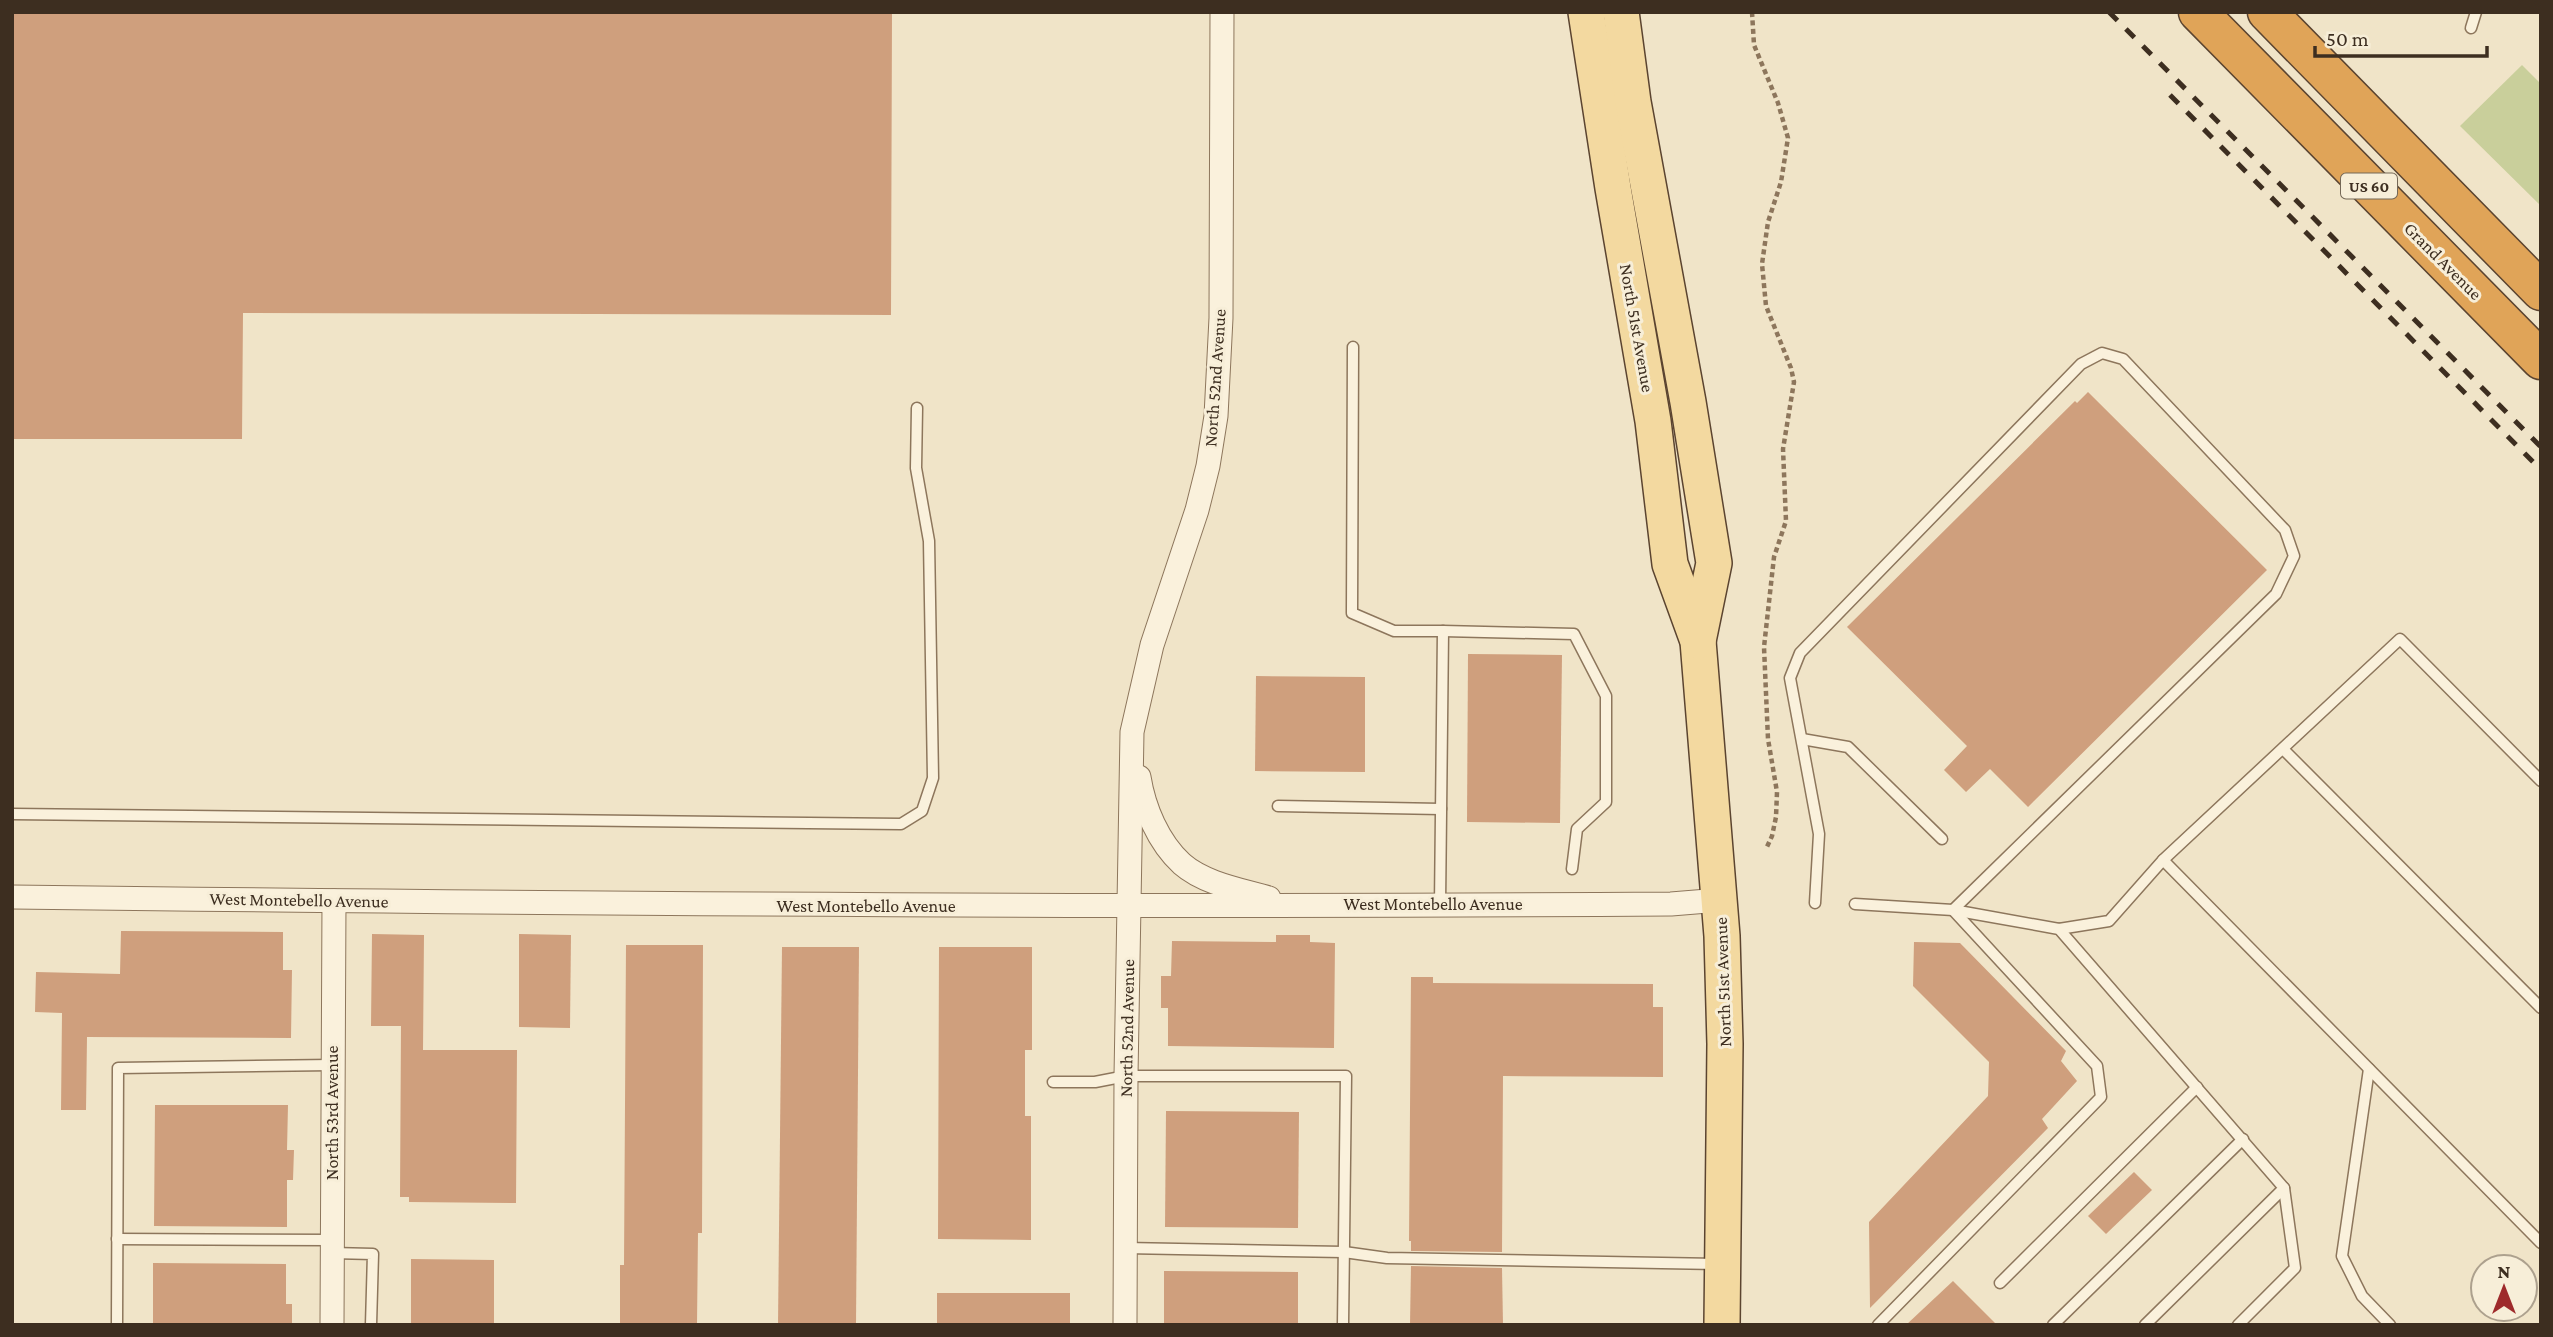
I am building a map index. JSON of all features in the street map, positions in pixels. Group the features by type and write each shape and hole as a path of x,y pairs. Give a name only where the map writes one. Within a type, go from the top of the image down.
{"highway":[{"name":"Grand Avenue","path":"2198,12 2541,360"},
{"name":"US 60","path":"2267,12 2541,291"}],"main road":[{"name":"North 51st Avenue","path":"1587,12 1611,176 1651,411 1670,564 1698,641 1720,900 1725,1044 1722,1325"},
{"name":"North 51st Avenue","path":"1621,12 1633,102 1688,402 1714,563 1698,641"}],"street":[{"name":"North 52nd Avenue","path":"1125,1325 1132,732 1152,645 1197,510 1216,416 1221,318 1222,12"},
{"name":"North 52nd Avenue","path":"1132,732 1142,799 1160,835 1182,864 1200,875 1229,886 1293,904"},
{"name":"West Montebello Avenue","path":"12,897 1129,907 1671,904 1720,900"},
{"name":"North 53rd Avenue","path":"332,1325 334,901"}],"lane":[{"path":"2471,28 2476,12"},
{"path":"1353,346 1352,613 1394,631 1574,634 1606,696 1606,802 1577,829 1572,869"},
{"path":"1815,903 1819,834 1790,678 1800,653 2081,364 2102,353 2123,359 2285,530 2294,556 2276,594 1953,910"},
{"path":"12,814 901,824 922,811 933,778 929,541 916,468 917,408"},
{"path":"1440,905 1443,632"},
{"path":"1855,904 1953,910 2059,929 2109,921 2163,860 2400,639 2541,780"},
{"path":"1802,739 1848,747 1942,839"},
{"path":"2283,748 2541,1007"},
{"path":"1278,806 1441,808"},
{"path":"2163,860 2541,1243"},
{"path":"1878,1325 2101,1097 2097,1066 1953,910"},
{"path":"2059,929 2284,1188 2295,1268 2238,1325"},
{"path":"117,1325 118,1068 332,1065"},
{"path":"2369,1069 2342,1256 2361,1296 2390,1325"},
{"path":"1053,1082 1095,1082 1126,1076 1346,1076 1343,1325"},
{"path":"2000,1283 2197,1087"},
{"path":"2053,1325 2243,1139"},
{"path":"2145,1325 2284,1188"},
{"path":"117,1239 332,1247 373,1254 371,1325"},
{"path":"1125,1248 1343,1252 1387,1258 1723,1264"}],"path":[{"path":"1752,12 1754,45 1778,103 1788,138 1781,182 1768,222 1762,264 1766,306 1794,382 1783,449 1786,521 1774,557 1764,647 1768,739 1777,792 1776,817 1766,849"}],"green space":[{"path":"2522,65 2541,84 2541,206 2460,126"}],"building":[{"path":"12,12 892,12 891,315 243,313 242,439 12,439"},
{"path":"2088,392 2267,570 2028,807 1990,769 1966,792 1944,770 1967,746 1847,627 2075,401 2077,403"},
{"path":"1468,654 1562,655 1560,823 1467,822"},
{"path":"1256,676 1365,677 1365,772 1255,771"},
{"path":"121,931 283,932 283,970 292,970 291,1038 87,1037 86,1110 61,1110 62,1013 35,1012 36,972 120,974"},
{"path":"372,934 424,935 423,1050 517,1050 516,1203 409,1202 409,1197 400,1197 401,1026 371,1026"},
{"path":"519,934 571,935 570,1028 519,1027"},
{"path":"1276,935 1310,935 1310,942 1335,943 1334,1048 1168,1046 1168,1008 1161,1008 1161,976 1171,976 1172,941 1276,942"},
{"path":"1914,942 1960,943 2066,1051 2061,1061 2077,1081 2042,1119 2048,1128 1870,1308 1869,1222 1988,1096 1989,1062 1913,986"},
{"path":"626,945 703,945 702,1233 698,1233 697,1325 620,1325 620,1265 624,1265"},
{"path":"782,947 859,947 856,1325 778,1325"},
{"path":"939,947 1032,947 1032,1050 1025,1050 1025,1116 1031,1116 1031,1240 938,1239"},
{"path":"1411,977 1433,977 1433,983 1653,984 1653,1007 1663,1007 1663,1077 1503,1076 1502,1252 1411,1251"},
{"path":"155,1105 288,1105 287,1150 294,1150 293,1180 287,1180 287,1227 154,1226"},
{"path":"1166,1111 1299,1112 1298,1228 1165,1227"},
{"path":"2134,1172 2152,1190 2106,1234 2088,1216"},
{"path":"411,1259 494,1260 494,1325 411,1325"},
{"path":"153,1263 286,1264 286,1304 292,1304 292,1325 153,1325"},
{"path":"1411,1266 1502,1268 1503,1325 1410,1325"},
{"path":"1164,1271 1298,1272 1298,1325 1164,1325"},
{"path":"1953,1281 1997,1325 1906,1325"},
{"path":"937,1293 1070,1293 1070,1325 937,1325"}],"railway":[{"path":"2109,12 2541,447"},
{"path":"2170,95 2541,470"}]}
